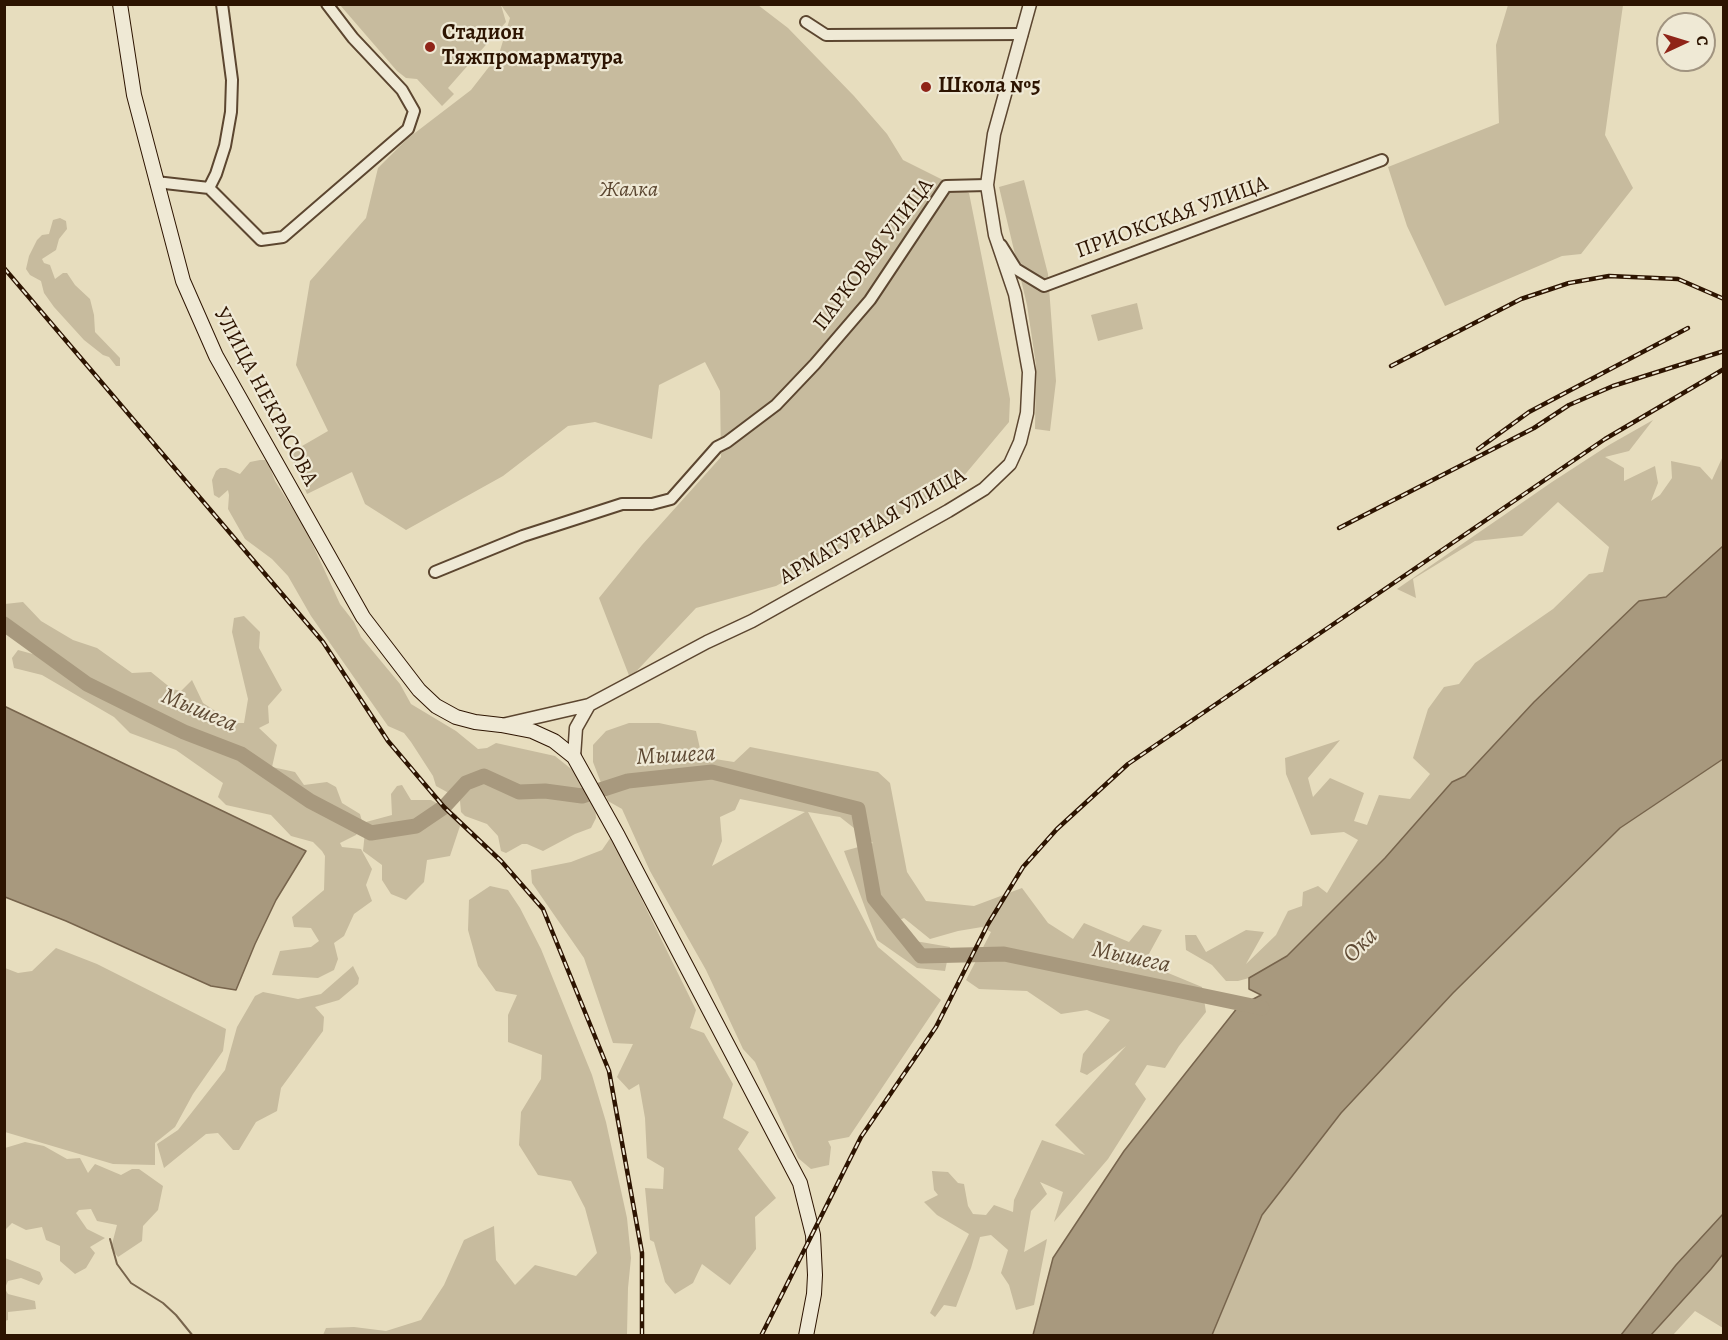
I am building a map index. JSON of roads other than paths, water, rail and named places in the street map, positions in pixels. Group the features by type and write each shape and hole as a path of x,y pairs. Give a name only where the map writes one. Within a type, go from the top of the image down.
{"main road":[{"name":"УЛИЦА НЕКРАСОВА","path":"120,4 134,95 156,182 183,281 216,356 363,617 419,690 436,706 464,720 520,728 543,735 574,757 800,1183 813,1235 815,1275 814,1294 806,1335"}],"street":[{"path":"209,188 225,146 231,112 232,80 222,4"},
{"path":"156,182 209,188 261,240 283,237 408,129 414,111 402,90 353,38 327,4"},
{"name":"АРМАТУРНАЯ УЛИЦА","path":"589,705 696,647 752,621 948,511 984,489 1010,464 1020,442 1027,413 1029,372 1015,294 994,235 987,185 994,134 1030,4"},
{"path":"806,22 826,35 1022,34"},
{"name":"ПРИОКСКАЯ УЛИЦА","path":"994,235 1016,269 1044,286 1382,160"},
{"name":"ПАРКОВАЯ УЛИЦА","path":"435,572 523,536 622,504 652,504 671,499 717,447 776,405 815,364 870,300 946,186 987,185"},
{"path":"574,757 576,728 589,705"},
{"name":"УЛИЦА НЕКРАСОВА","path":"501,725 589,705"}],"water":[{"name":"Ока","path":"1723,546 1723,759 1620,828 1453,993 1341,1113 1262,1215 1212,1335 1033,1335 1053,1258 1124,1151 1238,1007 1261,995 1249,989 1249,978 1287,956 1385,858 1452,782 1465,776 1534,702 1639,601 1666,597"},
{"path":"4,706 306,851 276,900 236,990 211,986 66,921 5,897"},
{"path":"1723,1214 1723,1254 1711,1269 1651,1335 1621,1335 1676,1265"}],"waterway":[{"name":"Мышега","path":"4,624 87,684 184,732 241,754 310,801 371,833 416,826 444,807 466,783 484,776 519,792 545,791 582,796 628,781 712,772 858,809 874,898 921,956 1004,954 1262,1008"},
{"path":"110,1239 117,1264 131,1283 163,1303 193,1336"}],"railway":[{"path":"4,268 323,642 388,741 444,807 501,861 543,909 609,1071 642,1253 642,1336"},
{"path":"1391,366 1521,299 1569,283 1609,276 1678,279 1724,299"},
{"path":"1478,449 1529,412 1688,328"},
{"path":"1339,528 1534,428 1569,405 1613,386 1724,351"},
{"path":"761,1336 861,1137 936,1027 988,924 1023,867 1057,829 1128,764 1605,439 1724,369"}],"place":[{"name":"Стадион Тяжпромарматура","path":"430,47"},
{"name":"Школа №5","path":"926,87"}],"park label":[{"name":"Жалка","path":"629,191"}]}
